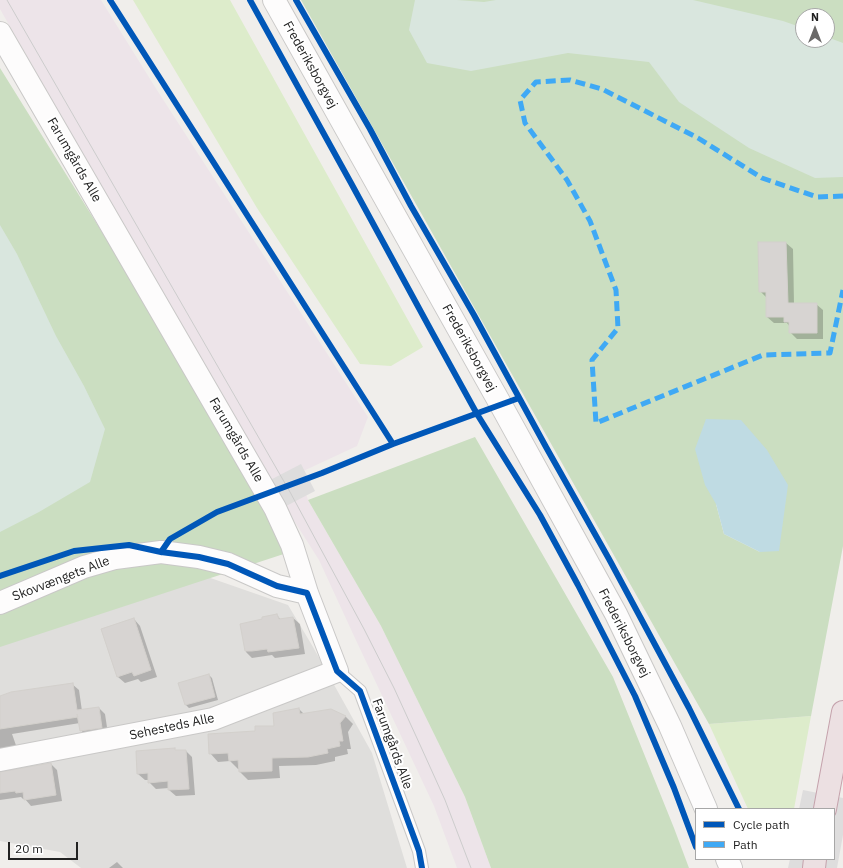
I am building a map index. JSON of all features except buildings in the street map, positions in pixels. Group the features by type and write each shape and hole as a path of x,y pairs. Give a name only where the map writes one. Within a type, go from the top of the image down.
{"highway":[{"path":"826,802 843,712"}],"street":[{"name":"Frederiksborgvej","path":"274,0 616,614 670,726 706,808"},
{"name":"Farumgårds Alle","path":"0,33 275,508 292,545 307,594 337,671"},
{"name":"Skovvængets Alle","path":"0,603 84,567 115,558 161,552 199,557 228,564 277,586 307,594"},
{"name":"Sehesteds Alle","path":"0,760 213,719 337,671"}],"lane":[{"name":"Farumgårds Alle","path":"337,671 360,691 419,851 422,868"}],"shaded area":[{"path":"0,0 101,0 155,87 368,417 357,446 299,473 308,500 381,626 465,797 491,868 457,868 434,806 319,560 272,486 0,9"},
{"path":"415,0 457,0 484,2 496,0 693,0 783,21 795,25 795,48 835,48 835,40 843,43 843,177 815,178 749,148 679,102 649,62 568,53 471,71 427,63 409,30"},
{"path":"0,225 17,254 56,336 84,386 105,429 90,482 39,512 0,532"},
{"path":"176,566 288,605 372,753 407,868 81,868 60,852 0,841 0,620"}],"green space":[{"path":"133,0 230,0 423,347 391,366 360,364 257,208"},
{"path":"301,0 843,0 843,546 811,716 709,724","holes":["716,504 760,552 724,534"]},
{"path":"0,68 299,549 0,647"},
{"path":"475,437 613,677 689,868 491,868 465,797 381,626 308,500"},
{"path":"811,716 794,808 748,808 709,724"}],"water":[{"path":"706,419 741,420 767,450 788,485 779,551 760,552 724,534 716,504 705,485 695,449"}],"pier":[{"path":"301,464 315,491 267,516 253,489"},
{"path":"803,790 843,798 843,835 837,868 788,868 790,860 835,860 835,808 799,808"}],"tram line":[{"path":"7,0 290,492 364,629 394,688 445,800 471,868"}],"marked path":[{"path":"843,196 817,197 762,178 698,138 602,89 570,80 536,82 520,100 525,123 567,180 590,221 616,290 618,328 592,360 596,423 763,355 830,353 843,290"}],"cycle path":[{"path":"110,0 393,444"},
{"path":"250,0 477,414 540,515 578,585 635,696 674,788 695,844"},
{"path":"296,0 370,129 411,206 474,315 609,559 689,708 739,808"},
{"path":"161,552 170,539 217,512 322,473 393,444 519,398"},
{"path":"0,576 74,551 129,545 161,552 199,557 228,564 277,586 307,593 337,671 360,691 419,851 422,868"}]}
